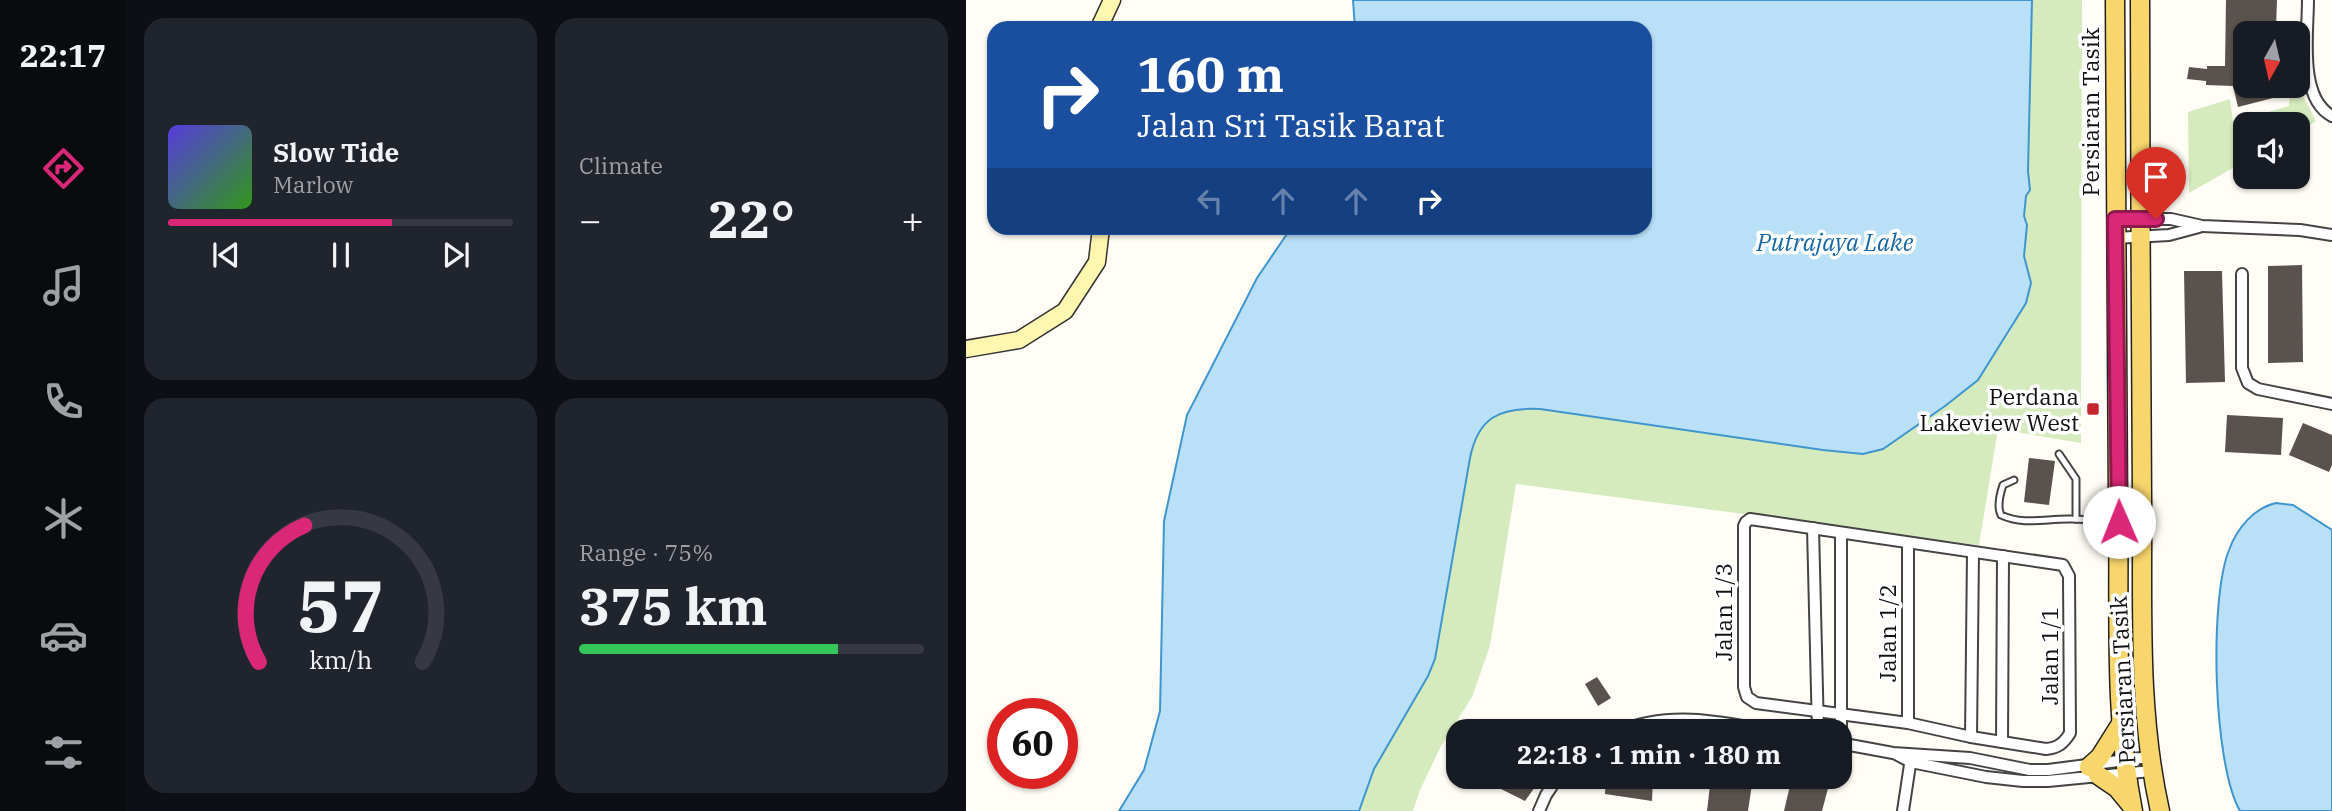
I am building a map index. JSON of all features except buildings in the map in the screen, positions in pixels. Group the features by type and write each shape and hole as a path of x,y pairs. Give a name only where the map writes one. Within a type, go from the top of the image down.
{"main road":[{"name":"Persiaran Tasik","path":"2115,0 2115,238 2122,722 2133,809"},
{"name":"Persiaran Tasik","path":"2140,0 2144,657 2150,764 2160,811"},
{"path":"2122,722 2093,771 2117,788 2133,809"}],"street":[{"path":"1102,21 1112,0"},
{"path":"2308,0 2310,87 2319,106 2332,116"},
{"path":"2115,219 2171,219 2202,226 2300,230 2331,235"},
{"path":"2115,238 2169,235 2202,226"},
{"path":"966,349 1019,340 1065,311 1097,262 1100,235"},
{"path":"2242,274 2242,374 2248,383 2258,389 2332,404"},
{"name":"Jalan 1/3","path":"1813,528 1755,519 1745,522 1744,687 1747,697 1756,703 1818,710"},
{"path":"1818,710 1908,723 2002,742 2003,556 1813,528 1818,719"},
{"path":"1842,533 1842,719"},
{"name":"Jalan 1/2","path":"1908,543 1908,723"},
{"path":"1971,737 1973,553"},
{"name":"Jalan 1/1","path":"2002,742 2053,748 2064,742 2070,733 2067,570 2057,564 2003,556"},
{"path":"1852,745 1911,757 1944,769 1986,777 2048,776 2150,764"},
{"path":"1911,757 1947,755 2030,770 2048,776"},
{"path":"1944,769 1947,755"},
{"path":"1903,811 1911,757"},
{"path":"1539,811 1550,789"}],"lane":[{"path":"2059,454 2076,479 2076,519"},
{"path":"2014,480 2003,485 1999,504 2001,515 2036,523 2076,519 2119,522"}],"green space":[{"path":"2032,0 2082,0 2081,443 1998,429 1979,545 1516,484 1490,646 1472,697 1458,719 1446,719 1446,738 1420,790 1413,811 1359,811 1374,769 1428,677 1435,659 1470,458 1485,424 1502,413 1513,410 1540,409 1823,450 1883,449 1978,380 2011,330 2031,283 2024,256 2027,226 2024,217 2026,196 2030,190 2028,171"},
{"path":"2289,98 2304,98 2316,121 2310,125 2310,112 2268,112 2289,106"},
{"path":"2230,99 2233,168 2189,193 2188,112"}],"water":[{"name":"Putrajaya Lake","path":"1353,0 2032,0 2028,171 2030,190 2026,196 2024,216 2027,225 2024,256 2031,283 2026,303 1978,380 1883,449 1863,454 1540,409 1513,410 1493,418 1479,433 1470,458 1435,659 1428,676 1374,769 1359,811 1119,811 1144,770 1160,711 1164,521 1187,415 1257,278 1286,235 1652,235 1652,21 1354,21"},
{"path":"2276,503 2293,505 2332,530 2332,811 2240,811 2224,757 2217,682 2218,605 2223,574 2229,550 2242,527 2260,509"}],"place":[{"name":"Perdana Lakeview West","path":"2093,409"}],"route":[{"path":"2119,522 2115,219 2156,219"}]}
